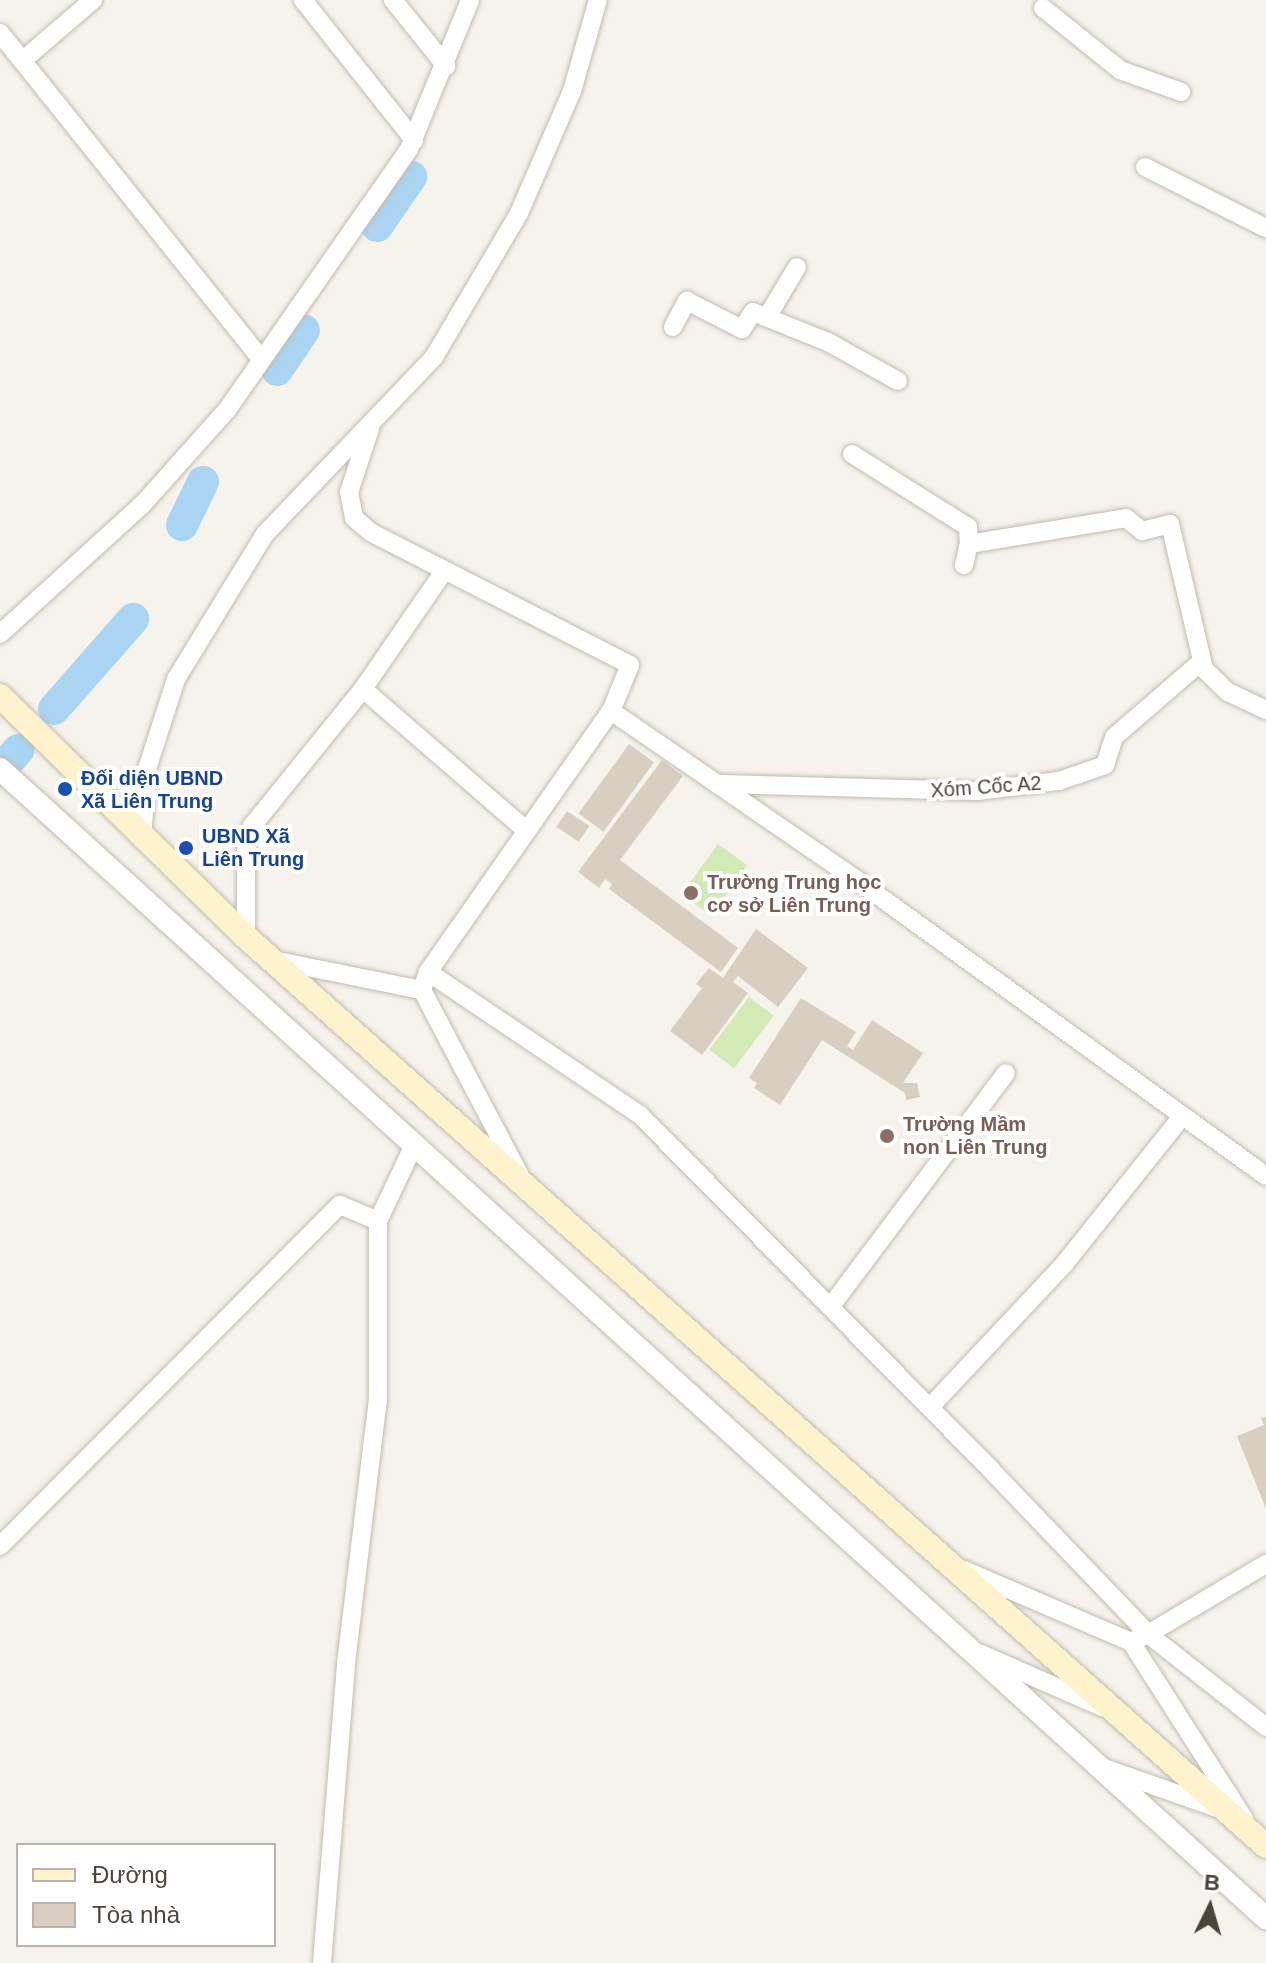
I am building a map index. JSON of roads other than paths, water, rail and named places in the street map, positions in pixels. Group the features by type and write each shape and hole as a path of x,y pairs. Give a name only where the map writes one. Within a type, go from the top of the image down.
{"main road":[{"path":"0,696 142,840 246,937 1261,1842"}],"street":[{"path":"22,61 93,0"},
{"path":"303,0 414,140"},
{"path":"393,0 446,66"},
{"path":"0,634 142,505 227,410 414,140 470,0"},
{"path":"142,840 147,769 176,679 265,534 371,427 434,357 519,213 572,91 598,0"},
{"path":"1043,8 1120,70 1181,92"},
{"path":"0,33 262,360"},
{"path":"1145,167 1266,228"},
{"path":"767,317 797,267"},
{"path":"673,327 687,301 742,329 753,312 898,381"},
{"path":"371,427 349,492 354,518 444,571 630,665 611,711 428,972 422,990 527,1189"},
{"path":"852,454 968,527 969,544 964,565"},
{"path":"969,544 1126,518 1142,531 1170,524 1202,661 1213,681 1266,710"},
{"path":"246,937 246,851 252,826 363,689 444,571"},
{"name":"Xóm Cốc A2","path":"719,783 977,791 1059,781 1105,765 1114,737 1202,661"},
{"path":"363,689 527,831"},
{"path":"611,711 719,783 1180,1119 1266,1176"},
{"path":"0,769 1266,1918"},
{"path":"273,960 422,990"},
{"path":"428,972 640,1115 930,1407 1139,1638 1261,1842"},
{"path":"831,1306 1006,1073"},
{"path":"930,1407 1065,1263 1180,1119"},
{"path":"322,1963 346,1663 378,1400 378,1221 414,1145"},
{"path":"0,1546 340,1205 378,1221"},
{"path":"950,1564 1139,1638 1266,1727"},
{"path":"1139,1638 1266,1564"},
{"path":"974,1651 1117,1714"},
{"path":"1104,1768 1226,1811"}],"waterway":[{"path":"377,226 411,177"},
{"path":"277,370 304,330"},
{"path":"182,525 203,482"},
{"path":"54,709 133,619"},
{"path":"0,771 18,750"}],"place":[{"name":"Đối diện UBND Xã Liên Trung","path":"65,789"},
{"name":"UBND Xã Liên Trung","path":"186,848"},
{"name":"Trường Trung học cơ sở Liên Trung","path":"691,893"},
{"name":"Trường Mầm non Liên Trung","path":"887,1136"}]}
